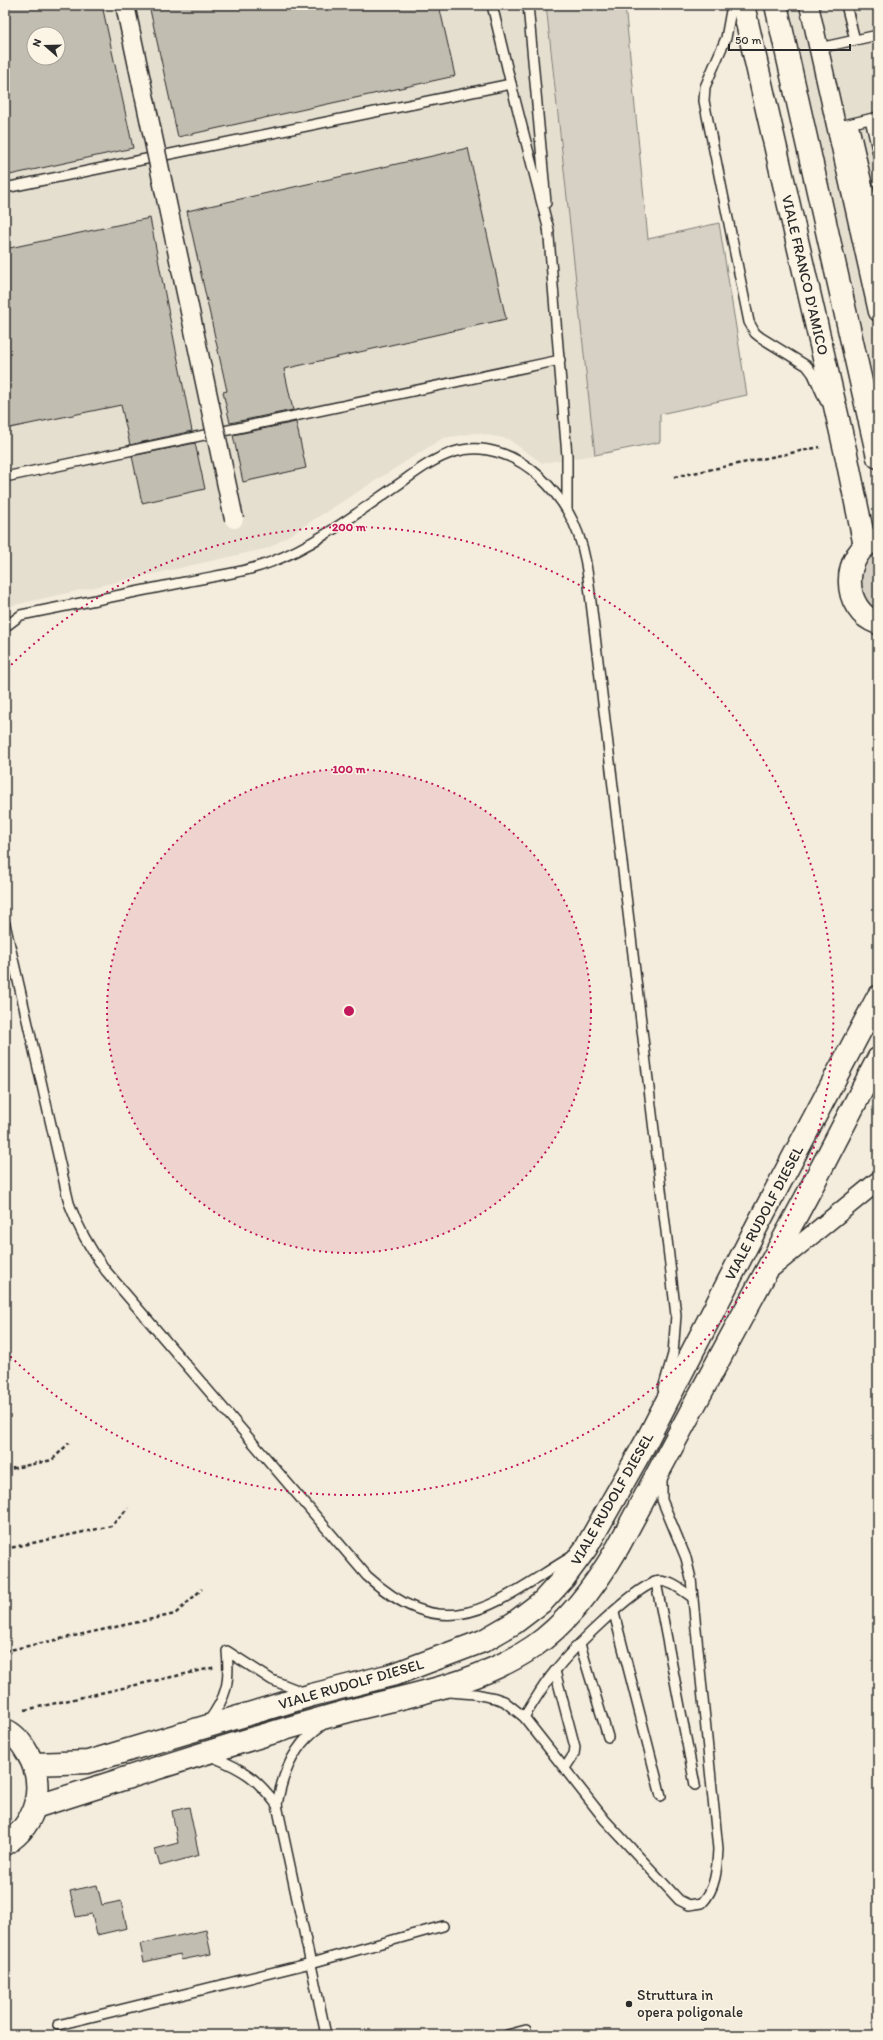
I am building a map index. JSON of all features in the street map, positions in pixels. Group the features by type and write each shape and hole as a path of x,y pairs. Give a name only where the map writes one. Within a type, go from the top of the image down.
{"street":[{"path":"125,5 234,519"},
{"name":"VIALE FRANCO D'AMICO","path":"743,5 846,454 872,543"},
{"name":"VIALE FRANCO D'AMICO","path":"776,5 878,457"},
{"path":"809,5 824,46 842,125 878,312"},
{"path":"820,5 824,46"},
{"path":"842,125 878,250"},
{"path":"872,543 855,558 850,571 849,586 853,600 861,613 878,623"},
{"name":"VIALE RUDOLF DIESEL","path":"34,1764 88,1762 312,1695 395,1674 484,1641 514,1623 543,1601 564,1578 586,1548 647,1440 754,1231 878,997"},
{"name":"VIALE RUDOLF DIESEL","path":"35,1807 164,1766 341,1713 434,1690 471,1678 508,1662 540,1642 564,1620 590,1590 607,1565 678,1439 878,1059"},
{"path":"767,1272 878,1181"},
{"path":"5,1730 24,1746 34,1764 38,1786 35,1807 27,1824 15,1838 5,1844"}],"lane":[{"path":"492,5 510,84 549,231"},
{"path":"528,5 560,360 567,456 567,509"},
{"path":"732,5 726,38 705,87 704,101 749,322 755,333 760,337 811,370 846,454"},
{"path":"846,5 855,40"},
{"path":"824,46 878,35"},
{"path":"5,188 510,84"},
{"path":"842,125 874,118 878,154"},
{"path":"5,477 560,360"},
{"path":"5,623 21,615 269,563 310,544 431,463 455,451 482,449 513,457 530,468 546,483 567,509 579,533 586,561 676,1314 673,1354 647,1440"},
{"path":"5,627 21,615"},
{"path":"5,924 69,1203 81,1233 90,1250 106,1271 367,1576 390,1594 416,1608 434,1614 457,1615 486,1607 586,1548"},
{"path":"434,1690 491,1697 504,1702 524,1717 606,1820 679,1900 693,1905 699,1905 706,1898 716,1876 718,1849 693,1598 686,1558 661,1495 662,1480 678,1439"},
{"path":"524,1717 555,1671 580,1644 632,1595 656,1582 672,1584 693,1598"},
{"path":"656,1582 695,1785"},
{"path":"614,1613 661,1796"},
{"path":"580,1644 608,1737"},
{"path":"204,1727 225,1694 228,1679 227,1651 279,1684 312,1695"},
{"path":"555,1671 575,1747 574,1754 565,1768"},
{"path":"326,2035 277,1805 283,1778 296,1750 315,1730 341,1713"},
{"path":"164,1766 213,1757 237,1767 250,1775 261,1785 277,1805"},
{"path":"58,2025 311,1963 443,1926"},
{"path":"507,2035 526,2030"}],"path":[{"path":"674,476 820,447"},
{"path":"5,1379 8,1376"},
{"path":"5,1470 52,1460 69,1443"},
{"path":"5,1549 111,1526 128,1508"},
{"path":"5,1651 175,1614 202,1589"},
{"path":"26,1710 228,1665"}],"shaded area":[{"path":"5,5 545,5 595,455 542,463 508,439 477,433 443,438 269,548 5,607"},
{"path":"546,5 625,5 648,239 719,223 747,395 660,414 660,442 595,455"},
{"path":"789,5 878,5 878,397"},
{"path":"878,549 878,610 872,606 863,594 859,579 862,565 869,556"}],"building":[{"path":"5,5 102,5 133,148 5,176"},
{"path":"149,5 439,5 455,76 178,137"},
{"path":"468,148 506,319 284,369 293,410 230,423 223,392 227,391 187,211"},
{"path":"150,218 192,431 130,445 121,405 5,429 5,249"},
{"path":"296,422 306,468 243,482 233,435"},
{"path":"195,443 205,489 142,503 132,456"},
{"path":"189,1807 199,1855 160,1866 155,1849 178,1843 172,1811"},
{"path":"97,1885 102,1905 121,1901 127,1928 97,1935 92,1914 76,1917 70,1891"},
{"path":"206,1930 211,1954 181,1960 180,1954 144,1962 140,1944"}],"place":[{"name":"Struttura in opera poligonale","path":"629,2004"}]}
